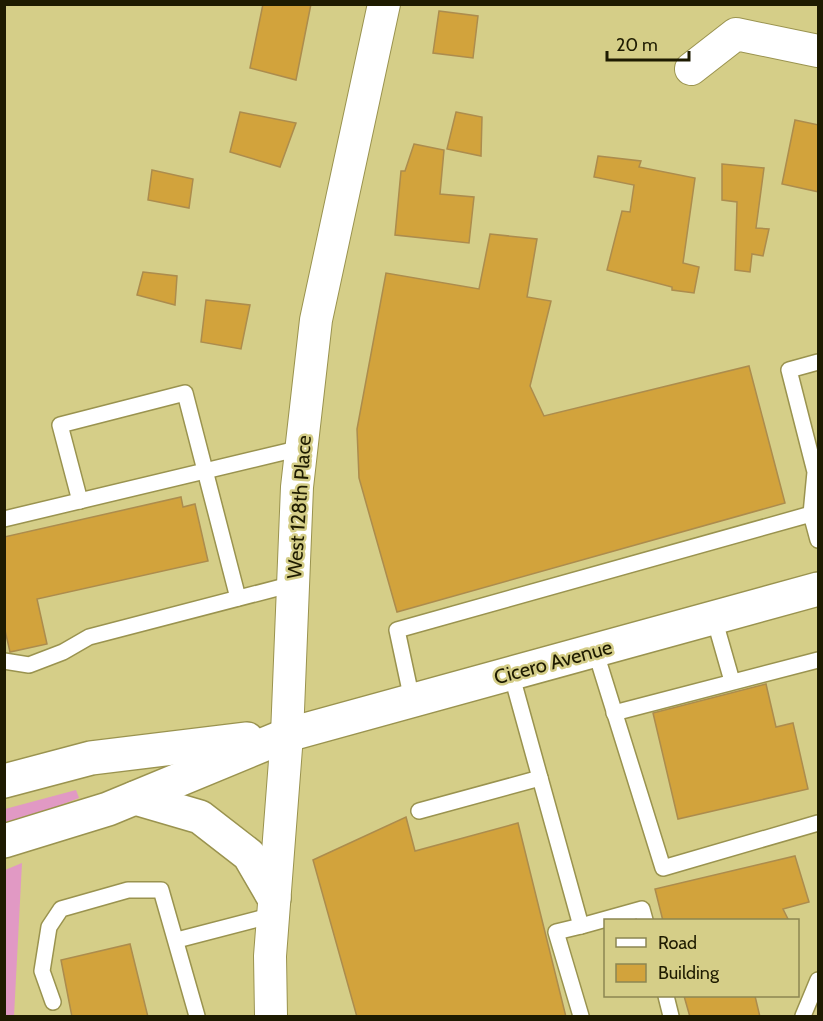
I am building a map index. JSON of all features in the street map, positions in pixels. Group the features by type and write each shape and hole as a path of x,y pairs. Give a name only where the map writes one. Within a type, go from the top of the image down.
{"main road":[{"name":"Cicero Avenue","path":"4,841 108,809 287,735 819,589"},
{"name":"Cicero Avenue","path":"4,781 92,758 287,735"},
{"path":"135,798 200,817 249,855 274,906"}],"street":[{"name":"West 128th Place","path":"272,1017 270,956 287,735 297,487 301,448 316,320 384,4"},
{"path":"691,69 736,34 819,51"}],"lane":[{"path":"819,362 789,370 815,472 816,481 811,514 819,540"},
{"path":"80,501 60,425 185,393 238,598"},
{"path":"4,519 301,448"},
{"path":"412,700 397,630 811,514"},
{"path":"4,661 28,665 63,652 89,637 293,584"},
{"path":"714,618 732,681"},
{"path":"595,650 663,868 819,823"},
{"path":"615,713 819,660"},
{"path":"511,673 581,926"},
{"path":"419,811 540,778"},
{"path":"53,1002 42,971 49,927 61,909 128,890 161,890 197,1017"},
{"path":"177,940 274,906"},
{"path":"606,919 642,909 644,919"},
{"path":"581,1017 556,932 604,920"},
{"path":"803,1017 819,980"},
{"path":"666,997 671,1017"}],"shaded area":[{"path":"76,790 79,798 5,827 5,809"},
{"path":"22,863 14,1016 5,1016 5,870"}],"building":[{"path":"263,4 311,4 296,80 250,68"},
{"path":"439,11 478,16 473,58 433,53"},
{"path":"240,112 296,123 280,167 230,152"},
{"path":"456,112 482,117 481,156 447,149"},
{"path":"795,120 819,125 819,192 782,184"},
{"path":"414,144 444,150 440,194 474,197 469,243 395,235 401,171 405,171"},
{"path":"598,156 641,161 639,167 695,178 683,263 699,267 694,293 672,290 672,287 607,270 622,211 630,212 634,185 594,177"},
{"path":"722,164 764,168 756,228 769,229 763,256 752,254 750,272 735,270 737,202 722,200"},
{"path":"152,170 193,179 189,208 148,200"},
{"path":"490,234 537,239 527,297 551,301 530,386 544,416 749,366 785,503 397,612 359,478 357,429 386,273 479,289"},
{"path":"143,272 177,276 175,305 137,295"},
{"path":"206,300 250,305 241,349 201,342"},
{"path":"181,497 183,507 195,504 208,561 37,599 47,644 10,652 4,626 4,537"},
{"path":"766,684 776,727 793,723 808,789 678,819 653,713"},
{"path":"406,817 415,851 518,823 566,1017 357,1017 313,860"},
{"path":"795,856 809,902 783,909 788,919 662,919 655,889"},
{"path":"130,944 148,1017 72,1017 61,960"},
{"path":"684,997 755,997 760,1017 690,1017"}]}
